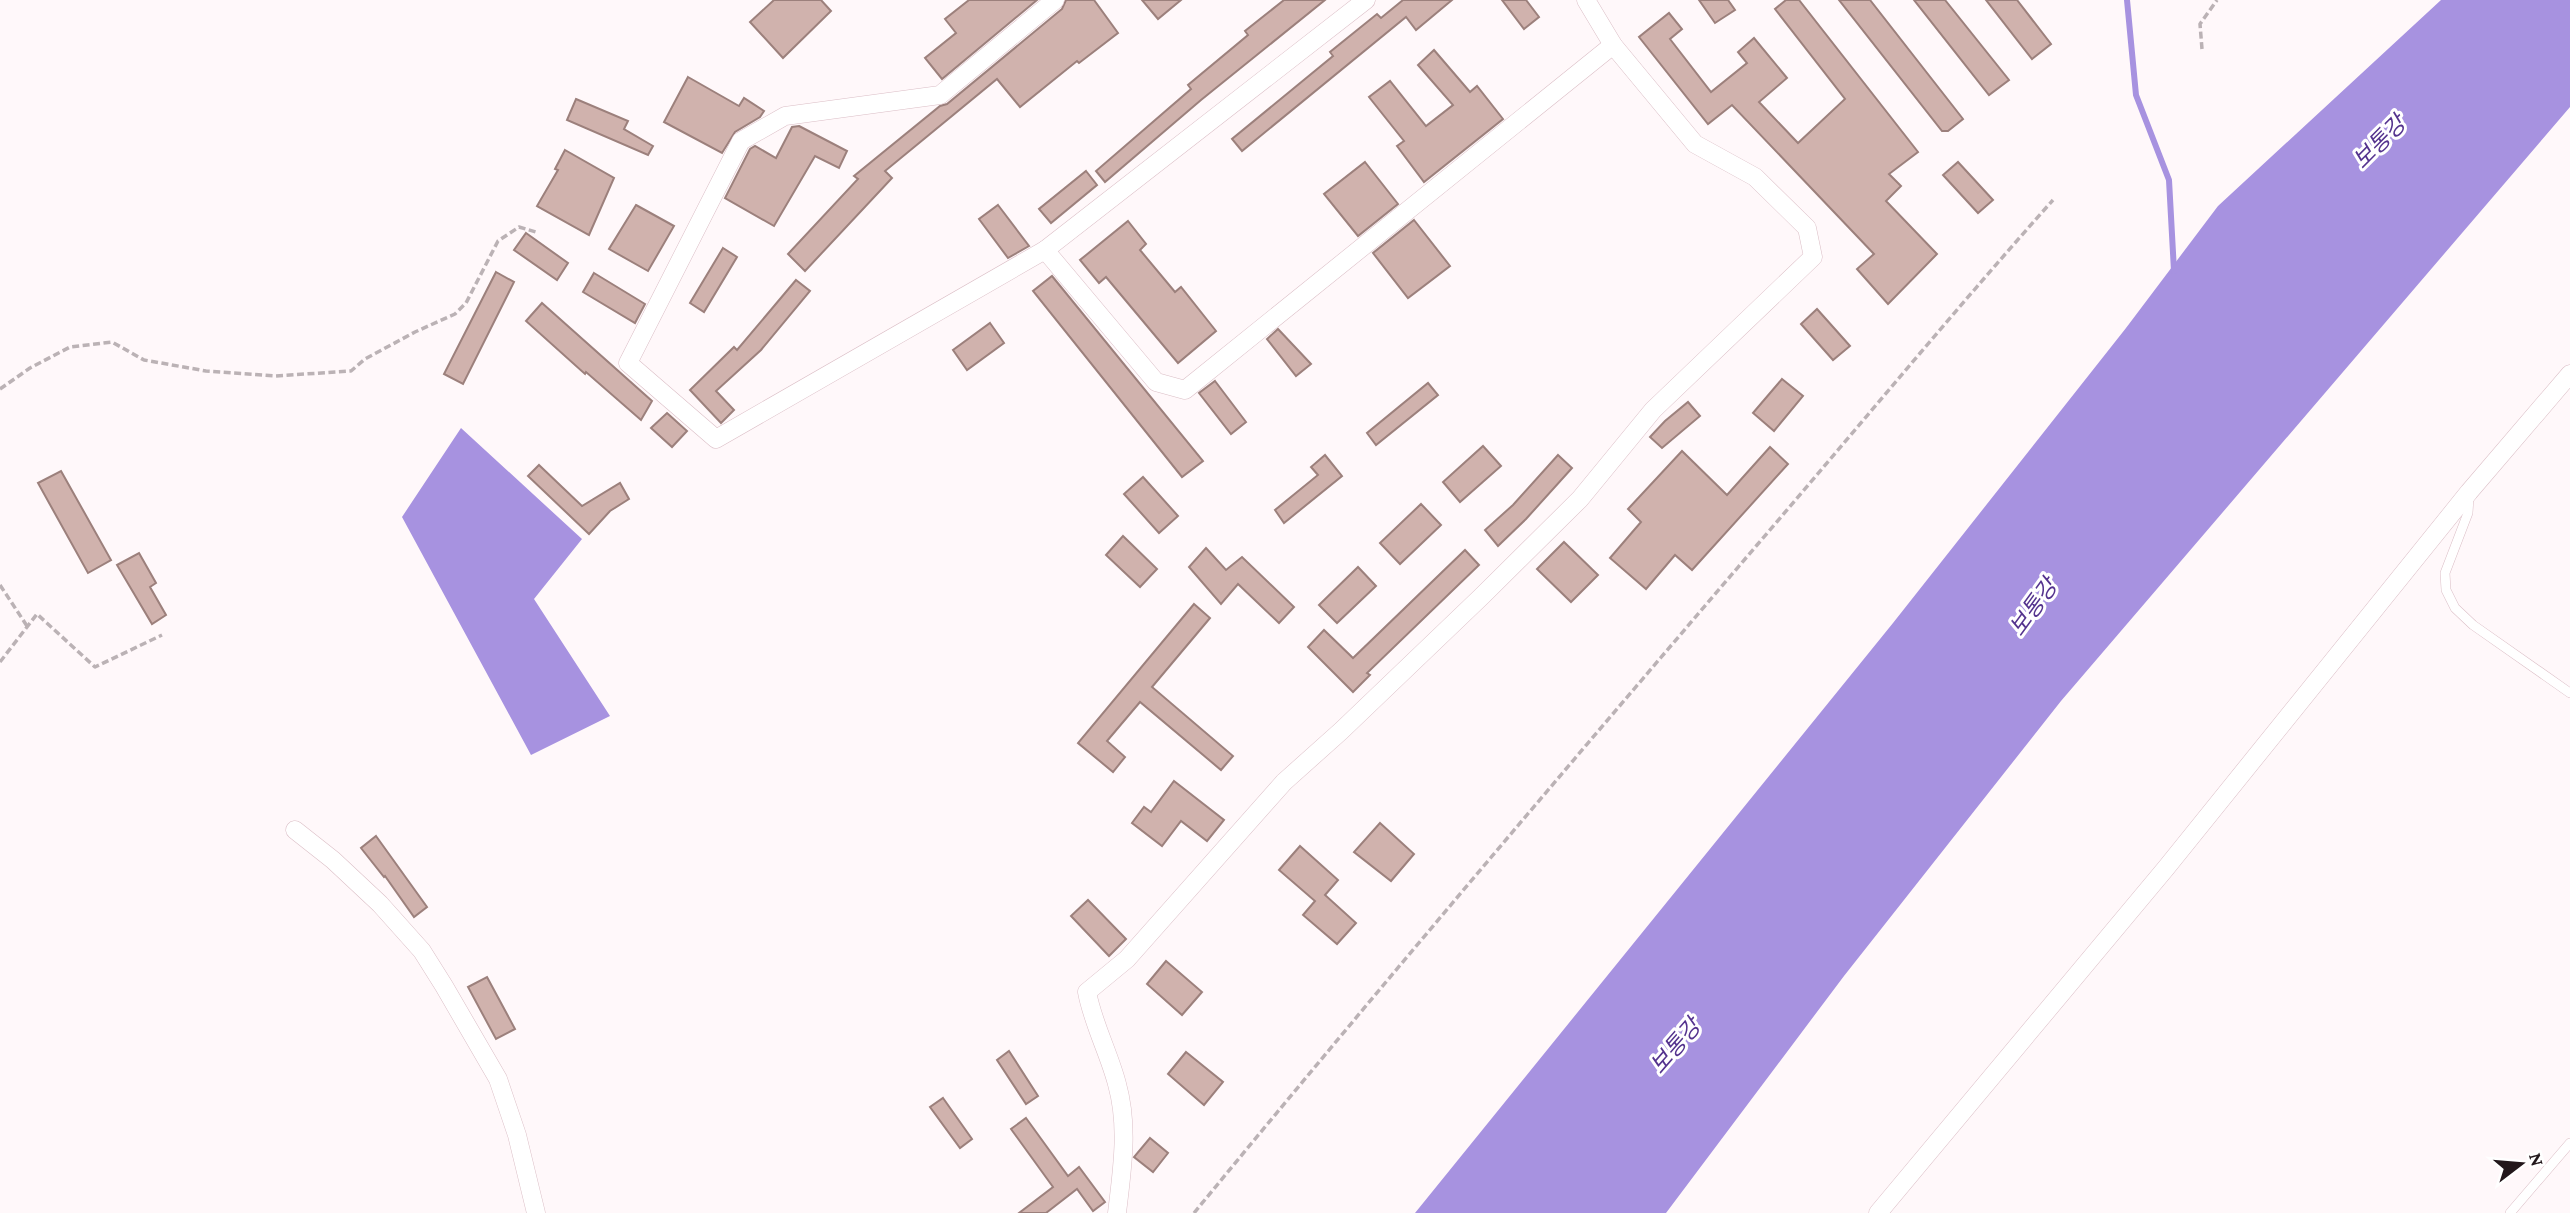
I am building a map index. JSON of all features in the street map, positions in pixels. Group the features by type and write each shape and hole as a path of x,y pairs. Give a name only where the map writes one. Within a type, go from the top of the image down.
{"street":[{"path":"1055,0 940,95 785,116 741,141 628,363 716,439 1045,250 1366,0"},
{"path":"1117,1213 1125,1144 1118,1085 1091,1013 1087,992 1127,959 1283,782 1341,731 1512,567 1580,499 1653,410 1812,257 1807,228 1755,177 1695,144 1613,45 1586,0"},
{"path":"1045,250 1156,382 1185,390 1613,45"},
{"path":"1878,1213 2166,868 2469,492 2570,374"},
{"path":"295,831 332,860 380,904 422,951 498,1079 517,1135 536,1213"}],"lane":[{"path":"2469,492 2468,513 2445,573 2446,590 2455,608 2473,625 2570,693"},
{"path":"2510,1213 2570,1143"}],"path":[{"path":"2202,49 2200,24 2217,0"},
{"path":"1194,1213 1591,737 1965,298 2053,200"},
{"path":"0,389 30,368 70,348 112,342 144,360 206,371 275,376 351,371 365,359 455,314 466,303 498,242 519,227 536,232"},
{"path":"0,585 27,626"},
{"path":"0,662 37,614 95,667 162,635"}],"water":[{"name":"보통강","path":"2441,0 2570,0 2570,107 2061,701 1844,976 1666,1213 1415,1213 1893,623 2126,328 2218,206"},
{"path":"461,428 582,539 534,599 610,716 531,755 402,517"}],"building":[{"path":"774,0 821,0 831,11 783,58 750,22"},
{"path":"969,0 1037,0 942,79 925,58 956,33 945,19"},
{"path":"1066,0 1094,0 1118,33 1079,63 1077,61 1020,107 997,79 885,171 892,178 805,271 788,254 858,179 854,176 1062,9"},
{"path":"1142,0 1181,0 1158,19"},
{"path":"1284,0 1325,0 1105,182 1096,171 1191,89 1188,85 1248,35 1245,31"},
{"path":"1403,0 1452,0 1416,30 1406,17 1242,151 1232,139 1333,56 1330,52 1377,14 1381,18"},
{"path":"1502,0 1526,0 1539,17 1524,29"},
{"path":"1699,0 1728,0 1735,10 1715,23"},
{"path":"1786,0 1799,0 1918,152 1889,174 1901,186 1886,201 1937,254 1888,304 1857,269 1874,254 1732,105 1708,124 1639,37 1669,13 1682,29 1670,39 1711,92 1747,63 1738,52 1754,38 1787,78 1759,102 1798,143 1845,99 1775,9"},
{"path":"1839,0 1870,0 1963,119 1948,131 1942,131"},
{"path":"1914,0 1945,0 2009,80 1989,95"},
{"path":"1986,0 2017,0 2051,44 2032,59"},
{"path":"1434,50 1470,92 1477,86 1503,119 1424,182 1397,146 1404,141 1369,97 1390,81 1426,126 1453,105 1418,65"},
{"path":"688,77 739,106 744,98 764,111 760,117 735,132 722,153 664,122"},
{"path":"576,99 628,121 624,129 653,146 648,155 567,120"},
{"path":"799,126 847,151 839,168 815,156 774,226 725,198 750,149 755,146 776,158 792,127"},
{"path":"565,150 614,178 589,235 537,206 558,170 555,169"},
{"path":"1365,162 1398,204 1358,236 1324,194"},
{"path":"1958,162 1993,200 1978,213 1943,175"},
{"path":"1086,171 1097,185 1051,223 1039,209"},
{"path":"636,205 674,226 648,271 609,249"},
{"path":"998,205 1029,246 1008,258 979,219"},
{"path":"1414,220 1450,266 1408,298 1373,253"},
{"path":"1128,221 1146,244 1140,250 1175,292 1181,287 1216,331 1178,363 1106,277 1099,283 1080,260"},
{"path":"526,233 568,263 557,280 514,250"},
{"path":"723,248 737,257 704,312 690,303"},
{"path":"496,272 514,282 463,384 444,374"},
{"path":"594,273 645,304 635,323 583,292"},
{"path":"1052,276 1203,461 1182,477 1033,291"},
{"path":"796,280 810,291 761,350 716,391 734,410 721,423 690,390 734,347 737,350"},
{"path":"542,303 652,401 641,420 526,321"},
{"path":"1817,309 1850,346 1833,360 1801,324"},
{"path":"990,323 1004,343 967,370 953,350"},
{"path":"1278,329 1311,364 1296,376 1267,339"},
{"path":"1782,379 1803,396 1774,431 1753,413"},
{"path":"1215,381 1246,422 1231,434 1199,393"},
{"path":"1428,383 1438,395 1376,445 1367,433"},
{"path":"1688,402 1700,416 1662,448 1650,437"},
{"path":"667,413 687,431 672,447 651,428"},
{"path":"1483,446 1501,466 1460,502 1443,482"},
{"path":"1770,447 1788,464 1692,570 1675,555 1646,589 1610,558 1641,522 1628,509 1682,451 1727,495"},
{"path":"1325,455 1342,476 1284,523 1275,510 1318,475 1311,467"},
{"path":"1558,455 1572,468 1498,546 1485,530 1513,505"},
{"path":"539,465 582,506 620,483 629,499 610,511 589,534 528,476"},
{"path":"61,471 111,560 88,573 38,483"},
{"path":"1143,477 1178,516 1159,533 1124,494"},
{"path":"1421,504 1441,525 1400,564 1380,543"},
{"path":"1123,536 1157,569 1140,587 1106,555"},
{"path":"1564,542 1598,575 1571,602 1537,569"},
{"path":"1206,548 1226,570 1242,557 1294,607 1279,623 1238,584 1221,604 1189,567"},
{"path":"1465,550 1479,565 1367,673 1370,675 1353,692 1308,647 1324,630 1353,658"},
{"path":"139,553 156,583 150,587 166,615 152,624 117,565"},
{"path":"1358,567 1376,586 1337,623 1319,605"},
{"path":"1194,604 1210,618 1152,687 1233,756 1221,770 1140,702 1107,741 1125,757 1113,772 1078,743"},
{"path":"1174,781 1224,820 1207,841 1181,821 1162,846 1132,823 1144,807 1151,812"},
{"path":"1380,823 1414,854 1391,881 1354,852"},
{"path":"376,836 427,907 414,917 361,848"},
{"path":"1300,846 1338,880 1325,895 1356,923 1337,944 1303,915 1315,901 1279,870"},
{"path":"1088,900 1126,939 1109,956 1071,916"},
{"path":"1166,961 1202,992 1182,1015 1147,984"},
{"path":"487,977 515,1029 496,1039 468,987"},
{"path":"1009,1051 1038,1096 1026,1104 997,1060"},
{"path":"1186,1052 1223,1082 1204,1105 1168,1074"},
{"path":"943,1098 972,1139 960,1148 930,1107"},
{"path":"1026,1118 1068,1176 1079,1167 1105,1202 1093,1211 1077,1189 1046,1213 1019,1213 1053,1187 1011,1129"},
{"path":"1150,1138 1168,1153 1153,1172 1134,1157"}],"waterway":[{"path":"2127,0 2136,95 2169,180 2174,271"}]}
